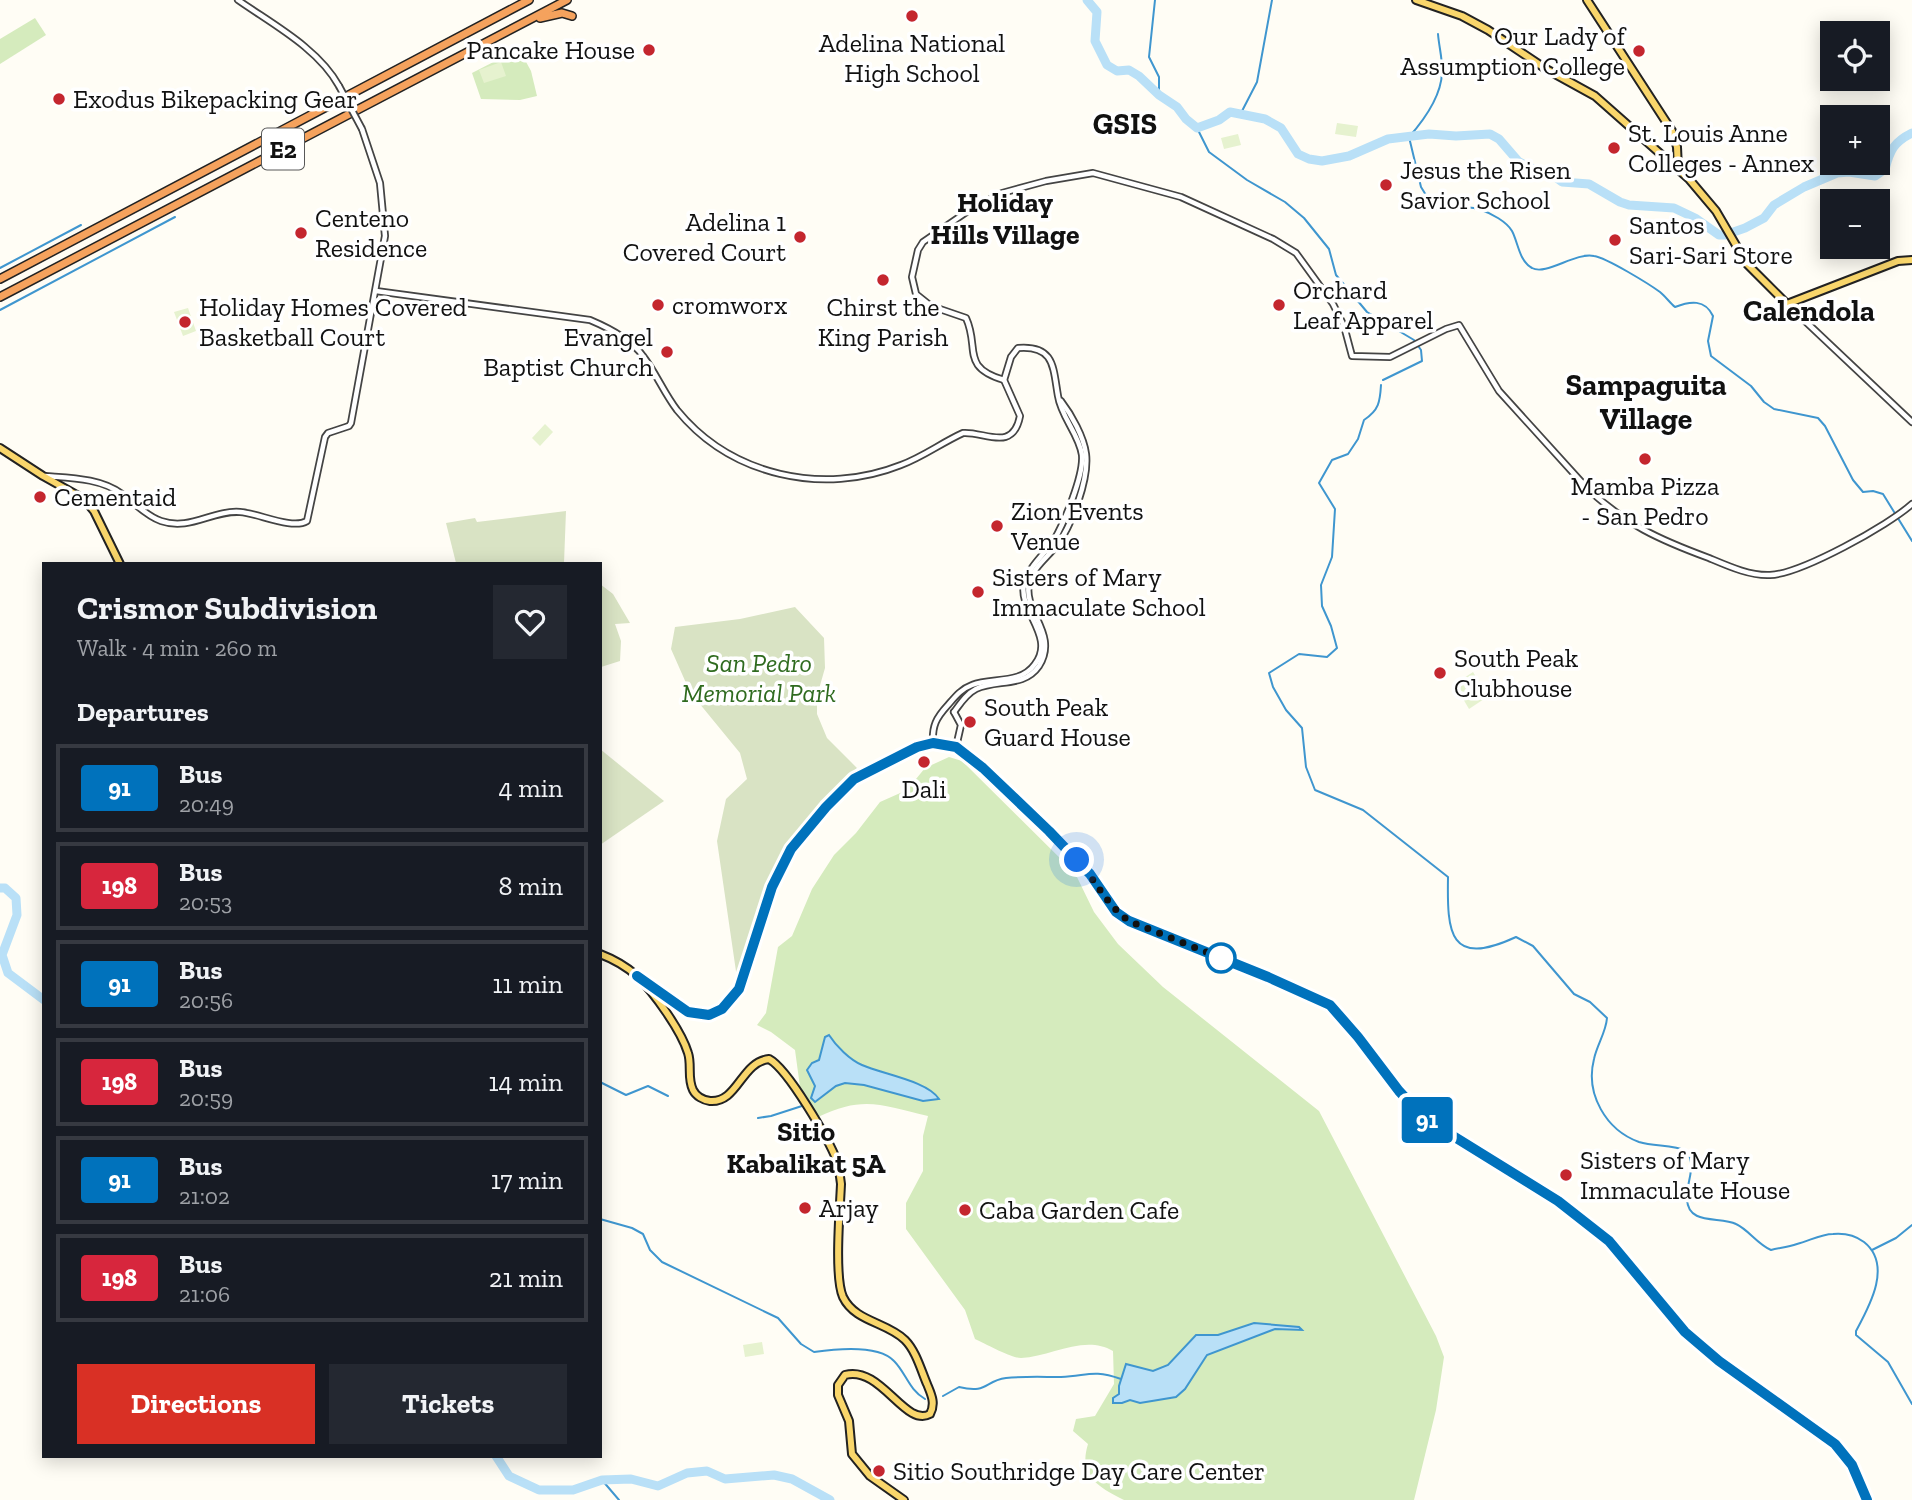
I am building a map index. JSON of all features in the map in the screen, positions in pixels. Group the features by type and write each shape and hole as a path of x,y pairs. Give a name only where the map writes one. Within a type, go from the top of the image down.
{"highway":[{"name":"E2","path":"0,297 567,0"},
{"name":"E2","path":"0,279 527,1"},
{"path":"513,28 550,14 572,16"}],"main road":[{"path":"1416,0 1462,16 1546,69 1595,96 1678,169 1707,199 1747,264 1787,304 1876,268 1912,260"},
{"path":"1587,0 1672,131 1678,147 1678,169"},
{"path":"0,448 43,476 73,491 87,503 94,511 119,562"},
{"path":"602,955 618,962 637,976 683,1041 689,1058 691,1086 698,1096 711,1101 726,1097 753,1065 769,1059 782,1071 806,1105 831,1148 839,1169 839,1279 842,1296 856,1313 890,1329 905,1340 915,1356 933,1402 930,1414 919,1417 861,1374 845,1375 838,1385 838,1395 849,1421 850,1447 856,1460 870,1476 904,1500"}],"street":[{"path":"43,476 71,478 111,487 145,513 167,523 189,524 237,512 300,524 309,518 323,440 328,433 349,426 376,291 386,223 380,183 362,129 329,71 308,51 238,0"},
{"path":"1004,380 979,368 973,358 971,336 965,317 931,306 916,293 912,277 918,250 926,239 996,195 1019,187 1083,173 1105,175 1181,197 1273,239 1296,253 1333,304 1344,326 1352,356 1390,358 1459,325 1490,379 1520,416 1601,502 1650,535 1725,564 1768,575 1802,567 1891,521 1912,504"},
{"path":"376,291 590,320 607,328 643,354 678,411 714,444 758,468 798,479 836,480 878,472 917,458 962,433 995,439 1005,437 1015,429 1020,416 1004,380 1013,351 1026,348 1042,351 1054,368 1058,398 1079,443 1082,462 1058,533 1031,568 1025,581 1024,597 1040,635 1040,657 1023,675 967,687 940,713 934,723 933,743"},
{"path":"1787,304 1912,422"},
{"path":"940,713 954,712 973,690 1025,678 1043,658 1045,641 1028,589 1030,580 1057,545 1068,525 1085,472 1085,449 1067,408 1058,398"},
{"path":"954,712 961,725 956,747"},
{"path":"637,976 688,1012 709,1015 722,1009 739,989 772,887 791,849 826,807 854,779 917,747 933,743 956,747 983,768 1049,831 1090,874 1116,912 1129,921 1330,1005 1424,1118 1558,1201 1609,1241 1685,1332 1719,1361 1835,1444 1852,1465 1867,1500"}],"green space":[{"path":"35,18 46,35 0,64 0,39"},
{"path":"519,49 531,71 537,96 520,100 481,99 472,73"},
{"path":"501,62 506,76 484,83 479,70"},
{"path":"1337,123 1358,126 1356,137 1335,134"},
{"path":"1238,134 1241,145 1224,149 1221,138"},
{"name":"Holiday Homes Covered Basketball Court","path":"188,308 196,331 183,336 174,312"},
{"path":"545,424 553,432 540,446 532,438"},
{"path":"566,511 564,562 456,562 446,523 475,518 477,522"},
{"path":"602,586 613,594 630,623 615,624 621,641 620,661 602,667"},
{"name":"San Pedro Memorial Park","path":"795,607 824,638 825,668 817,696 817,714 827,738 857,768 829,795 787,847 776,871 738,985 717,841 726,799 747,779 740,753 690,692 671,649 675,627 740,619"},
{"path":"1473,672 1479,682 1459,696 1452,686"},
{"path":"1479,686 1487,697 1469,709 1462,697"},
{"path":"602,751 664,801 602,844"},
{"path":"949,757 962,761 1075,873 1094,912 1118,944 1163,987 1319,1111 1436,1336 1444,1357 1436,1410 1414,1500 1124,1500 1099,1485 1088,1472 1088,1444 1073,1431 1076,1419 1095,1416 1114,1384 1113,1351 1102,1346 1079,1345 1021,1358 975,1339 965,1310 906,1229 906,1203 923,1171 923,1136 928,1116 885,1106 861,1104 818,1117 800,1087 795,1050 757,1025 766,1013 778,947 792,936 812,889 834,855 856,833 880,802 907,790 925,768"},
{"path":"762,1342 764,1354 745,1357 743,1345"}],"water":[{"path":"829,1035 835,1044 857,1063 925,1087 939,1099 923,1101 864,1085 845,1083 836,1086 815,1102 811,1098 815,1086 807,1070 812,1063 819,1060 825,1037"},
{"path":"1254,1323 1299,1327 1302,1330 1275,1329 1207,1355 1185,1389 1176,1397 1140,1403 1130,1400 1113,1403 1113,1398 1119,1394 1126,1364 1153,1371 1168,1365 1196,1335 1218,1335"}],"waterway":[{"path":"1087,0 1097,12 1095,41 1107,65 1117,71 1129,70 1139,76 1177,107 1197,128 1219,120 1230,112 1265,119 1281,128 1298,154 1322,161 1349,156 1388,139 1429,134 1490,134 1499,139 1518,161 1528,167 1550,173 1562,182 1589,184 1629,205 1674,208 1695,218 1719,235 1745,228 1764,218 1774,205 1804,187 1837,173 1875,176 1885,169 1897,143 1912,133"},
{"path":"1155,0 1149,57 1159,77 1159,95"},
{"path":"1241,113 1257,82 1272,0"},
{"path":"1438,34 1442,68 1439,91 1426,116 1409,137 1421,187 1434,208 1474,208 1498,218 1512,231 1522,256 1532,268 1545,269 1578,257 1594,256 1647,283 1675,307 1686,303 1697,303 1706,307 1713,316 1708,341 1711,356 1751,386 1764,402 1774,409 1818,418 1825,426 1853,480 1863,492 1883,494 1912,541"},
{"path":"1197,128 1209,152 1247,180 1285,202 1304,218 1329,249 1336,275 1367,312 1414,340 1421,350 1422,361 1383,380"},
{"path":"0,310 175,217"},
{"path":"0,268 81,225"},
{"path":"1381,385 1378,405 1364,420 1358,439 1348,454 1332,460 1319,483 1335,509 1332,557 1321,585 1322,606 1337,648 1327,657 1299,654 1269,673 1273,687 1286,710 1302,728 1306,767 1315,790 1363,810 1448,877 1449,914 1456,940 1477,949 1494,946 1516,937 1533,946 1574,994 1590,1002 1607,1018 1592,1072 1593,1085 1601,1109 1617,1129 1639,1142 1687,1151 1691,1163 1687,1199 1693,1213 1706,1219 1736,1224 1771,1250 1828,1234 1841,1234 1857,1238 1873,1251 1877,1262 1876,1286 1856,1335 1888,1362 1912,1404"},
{"path":"0,888 5,888 16,898 17,915 2,955 8,973 42,998"},
{"path":"602,1083 626,1095 648,1086 668,1096"},
{"path":"758,1118 805,1105"},
{"path":"602,1220 643,1234 650,1250 662,1262 778,1318 801,1344 814,1352 856,1349 887,1356 894,1361 915,1391 925,1399"},
{"path":"1872,1250 1896,1238 1912,1225"},
{"path":"943,1396 959,1387 981,1388 1006,1378 1096,1374 1121,1379"},
{"path":"497,1458 509,1476 539,1490 573,1490 602,1480 631,1479 658,1486 687,1473 707,1471 725,1479 774,1475 792,1479 830,1500"},
{"path":"602,1480 619,1500"}],"bus line":[{"name":"91","path":"637,976 688,1012 701,1016 722,1009 739,989 772,887 783,863 791,849 841,790 854,779 917,747 933,743 956,747 983,768 1049,831 1090,874 1116,912 1129,921 1330,1005 1424,1118 1558,1201 1609,1241 1685,1332 1719,1361 1835,1444 1852,1465 1867,1500"}],"place":[{"name":"Adelina National High School","path":"912,16"},
{"name":"Pancake House","path":"649,50"},
{"name":"Our Lady of Assumption College","path":"1639,51"},
{"name":"Exodus Bikepacking Gear","path":"59,99"},
{"name":"St. Louis Anne Colleges - Annex","path":"1614,148"},
{"name":"Jesus the Risen Savior School","path":"1386,185"},
{"name":"Centeno Residence","path":"301,233"},
{"name":"Adelina 1 Covered Court","path":"800,237"},
{"name":"Santos Sari-Sari Store","path":"1615,240"},
{"name":"Chirst the King Parish","path":"883,280"},
{"name":"cromworx","path":"658,305"},
{"name":"Orchard Leaf Apparel","path":"1279,305"},
{"name":"Holiday Homes Covered Basketball Court","path":"185,322"},
{"name":"Evangel Baptist Church","path":"667,352"},
{"name":"Mamba Pizza - San Pedro","path":"1645,459"},
{"name":"Cementaid","path":"40,497"},
{"name":"Zion Events Venue","path":"997,526"},
{"name":"Sisters of Mary Immaculate School","path":"978,592"},
{"name":"South Peak Clubhouse","path":"1440,673"},
{"name":"South Peak Guard House","path":"970,722"},
{"name":"Dali","path":"924,762"},
{"name":"Sisters of Mary Immaculate House","path":"1566,1175"},
{"name":"Arjay","path":"805,1208"},
{"name":"Caba Garden Cafe","path":"965,1210"},
{"name":"Sitio Southridge Day Care Center","path":"879,1471"}],"district":[{"name":"GSIS","path":"1125,124"},
{"name":"Holiday Hills Village","path":"1005,218"},
{"name":"Calendola","path":"1809,311"},
{"name":"Sampaguita Village","path":"1646,402"},
{"name":"Sitio Kabalikat 5A","path":"806,1147"}],"route":[{"path":"1077,860 1116,912 1129,921 1221,958"}]}
